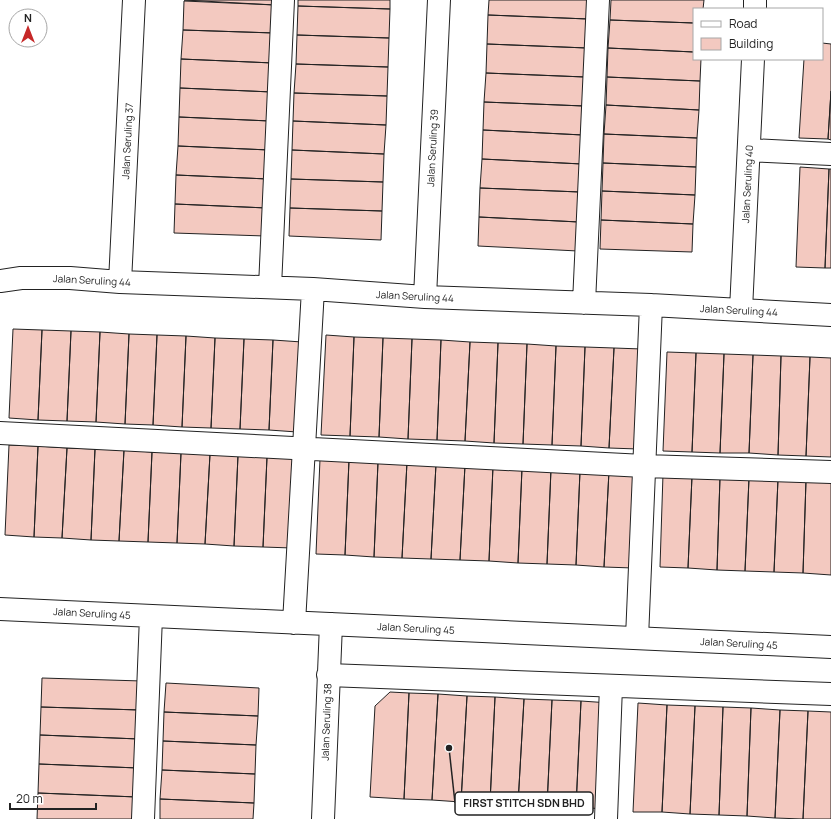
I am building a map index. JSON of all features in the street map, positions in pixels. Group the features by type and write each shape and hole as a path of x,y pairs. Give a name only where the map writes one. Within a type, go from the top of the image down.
{"street":[{"name":"Jalan Seruling 37","path":"120,282 134,0"},
{"path":"270,288 283,0"},
{"name":"Jalan Seruling 39","path":"425,297 439,0"},
{"path":"584,303 598,0"},
{"name":"Jalan Seruling 40","path":"741,310 753,60"},
{"path":"749,150 831,154"},
{"name":"Jalan Seruling 44","path":"0,282 21,278 70,278 120,282 313,289 425,297 831,315"},
{"path":"294,623 313,289"},
{"path":"637,638 651,306"},
{"path":"0,433 644,466 831,472"},
{"name":"Jalan Seruling 45","path":"0,609 831,648"},
{"path":"144,819 151,616"},
{"name":"Jalan Seruling 38","path":"323,819 330,624"},
{"path":"328,675 831,694"},
{"path":"606,819 611,686"}],"building":[{"path":"184,0 276,0 275,5"},
{"path":"298,0 390,0 390,9 298,6"},
{"path":"489,0 589,0 588,19 488,15"},
{"path":"611,0 704,0 703,8 693,8 693,23 610,20"},
{"path":"184,1 275,5 274,33 183,30"},
{"path":"298,6 390,9 389,38 297,35"},
{"path":"488,15 588,19 587,48 487,44"},
{"path":"610,20 693,23 693,52 608,48"},
{"path":"183,30 274,33 273,63 181,59"},
{"path":"297,35 389,38 388,67 296,64"},
{"path":"823,43 831,44 831,91 828,139 799,138 804,60 823,60"},
{"path":"487,44 587,48 585,77 486,73"},
{"path":"608,48 693,52 693,60 701,60 700,81 607,77"},
{"path":"181,59 273,63 272,92 180,88"},
{"path":"296,64 388,67 387,96 294,93"},
{"path":"486,73 585,77 584,106 484,102"},
{"path":"607,77 700,81 699,110 606,105"},
{"path":"180,88 272,92 270,121 179,117"},
{"path":"831,91 831,140 828,139"},
{"path":"294,93 387,96 386,125 293,121"},
{"path":"484,102 584,106 583,135 483,130"},
{"path":"606,105 699,110 697,138 604,134"},
{"path":"179,117 270,121 269,150 178,146"},
{"path":"293,121 386,125 384,154 292,150"},
{"path":"483,130 583,135 582,164 482,159"},
{"path":"604,134 697,138 696,167 603,163"},
{"path":"178,146 269,150 268,179 176,175"},
{"path":"292,150 384,154 383,182 291,179"},
{"path":"482,159 582,164 580,192 480,188"},
{"path":"603,163 696,167 695,195 602,191"},
{"path":"800,167 829,169 825,268 796,267"},
{"path":"829,169 831,169 831,268 825,268"},
{"path":"176,175 268,179 267,208 175,204"},
{"path":"291,179 383,182 382,211 290,208"},
{"path":"480,188 580,192 579,222 479,217"},
{"path":"602,191 695,195 693,224 601,220"},
{"path":"175,204 267,208 265,236 174,233"},
{"path":"290,208 382,211 381,240 289,236"},
{"path":"479,217 579,222 578,251 478,246"},
{"path":"601,220 693,224 692,252 600,249"},
{"path":"13,329 42,330 38,420 9,418"},
{"path":"42,330 71,331 67,421 38,420"},
{"path":"71,331 100,332 96,422 67,421"},
{"path":"100,332 129,334 125,424 96,422"},
{"path":"129,334 157,335 153,425 125,424"},
{"path":"157,335 186,336 182,427 153,425"},
{"path":"326,335 354,337 350,436 321,435"},
{"path":"186,336 215,338 211,428 182,427"},
{"path":"354,337 383,338 379,437 350,436"},
{"path":"215,338 244,339 240,429 211,428"},
{"path":"383,338 412,339 408,439 379,437"},
{"path":"244,339 273,340 269,430 240,429"},
{"path":"412,339 441,340 437,440 408,439"},
{"path":"273,340 302,342 297,432 269,430"},
{"path":"441,340 470,342 465,441 437,440"},
{"path":"470,342 498,343 494,443 465,441"},
{"path":"498,343 527,344 523,444 494,443"},
{"path":"527,344 556,346 552,445 523,444"},
{"path":"556,346 585,347 581,446 552,445"},
{"path":"585,347 614,348 609,448 581,446"},
{"path":"614,348 642,349 638,449 609,448"},
{"path":"667,352 696,353 692,452 663,451"},
{"path":"696,353 724,354 720,453 692,452"},
{"path":"724,354 753,355 749,453 720,453"},
{"path":"753,355 781,356 778,455 749,453"},
{"path":"781,356 810,357 806,456 778,455"},
{"path":"810,357 831,358 831,457 806,456"},
{"path":"9,445 38,446 34,537 5,535"},
{"path":"38,446 67,448 62,538 34,537"},
{"path":"67,448 95,449 91,540 62,538"},
{"path":"95,449 124,450 119,541 91,540"},
{"path":"124,450 152,452 148,542 119,541"},
{"path":"152,452 181,453 177,543 148,542"},
{"path":"181,453 210,454 205,544 177,543"},
{"path":"210,454 238,455 234,546 205,544"},
{"path":"238,455 267,457 263,547 234,546"},
{"path":"267,457 295,458 292,548 263,547"},
{"path":"320,459 349,460 345,555 316,554"},
{"path":"349,460 378,462 374,557 345,555"},
{"path":"378,462 407,462 402,558 374,557"},
{"path":"407,462 436,464 431,559 402,558"},
{"path":"436,464 465,465 460,560 431,559"},
{"path":"465,465 493,466 489,561 460,560"},
{"path":"493,466 522,468 518,563 489,561"},
{"path":"522,468 551,469 547,564 518,563"},
{"path":"551,469 580,471 576,565 547,564"},
{"path":"580,471 609,471 604,567 576,565"},
{"path":"609,471 638,473 633,568 604,567"},
{"path":"663,474 692,476 688,568 660,567"},
{"path":"692,476 720,477 717,570 688,568"},
{"path":"720,477 749,478 745,571 717,570"},
{"path":"749,478 778,479 774,572 745,571"},
{"path":"778,479 806,480 803,573 774,572"},
{"path":"806,480 831,481 831,575 803,573"},
{"path":"42,678 142,681 140,710 41,707"},
{"path":"166,683 259,688 258,716 164,712"},
{"path":"390,692 409,693 404,799 370,797 375,706"},
{"path":"409,693 438,694 432,800 404,799"},
{"path":"438,694 467,696 461,802 432,800"},
{"path":"467,696 495,697 490,803 461,802"},
{"path":"495,697 524,699 518,804 490,803"},
{"path":"524,699 552,700 547,806 518,804"},
{"path":"552,700 581,701 576,807 547,806"},
{"path":"581,701 610,703 604,809 576,807"},
{"path":"638,703 667,705 662,812 633,812"},
{"path":"667,705 695,706 690,814 662,812"},
{"path":"695,706 723,707 719,815 690,814"},
{"path":"41,707 140,710 139,739 40,735"},
{"path":"723,707 751,708 747,816 719,815"},
{"path":"751,708 780,710 775,818 747,816"},
{"path":"780,710 808,711 803,819 775,818"},
{"path":"808,711 831,712 831,819 803,819"},
{"path":"164,712 258,716 256,745 163,741"},
{"path":"40,735 139,739 138,768 39,764"},
{"path":"163,741 256,745 255,774 162,770"},
{"path":"39,764 138,768 137,797 38,793"},
{"path":"162,770 255,774 254,803 160,799"},
{"path":"38,793 137,797 136,819 37,819"},
{"path":"160,799 254,803 253,819 160,819"}],"place":[{"name":"FIRST STITCH SDN BHD","path":"449,748"}]}
